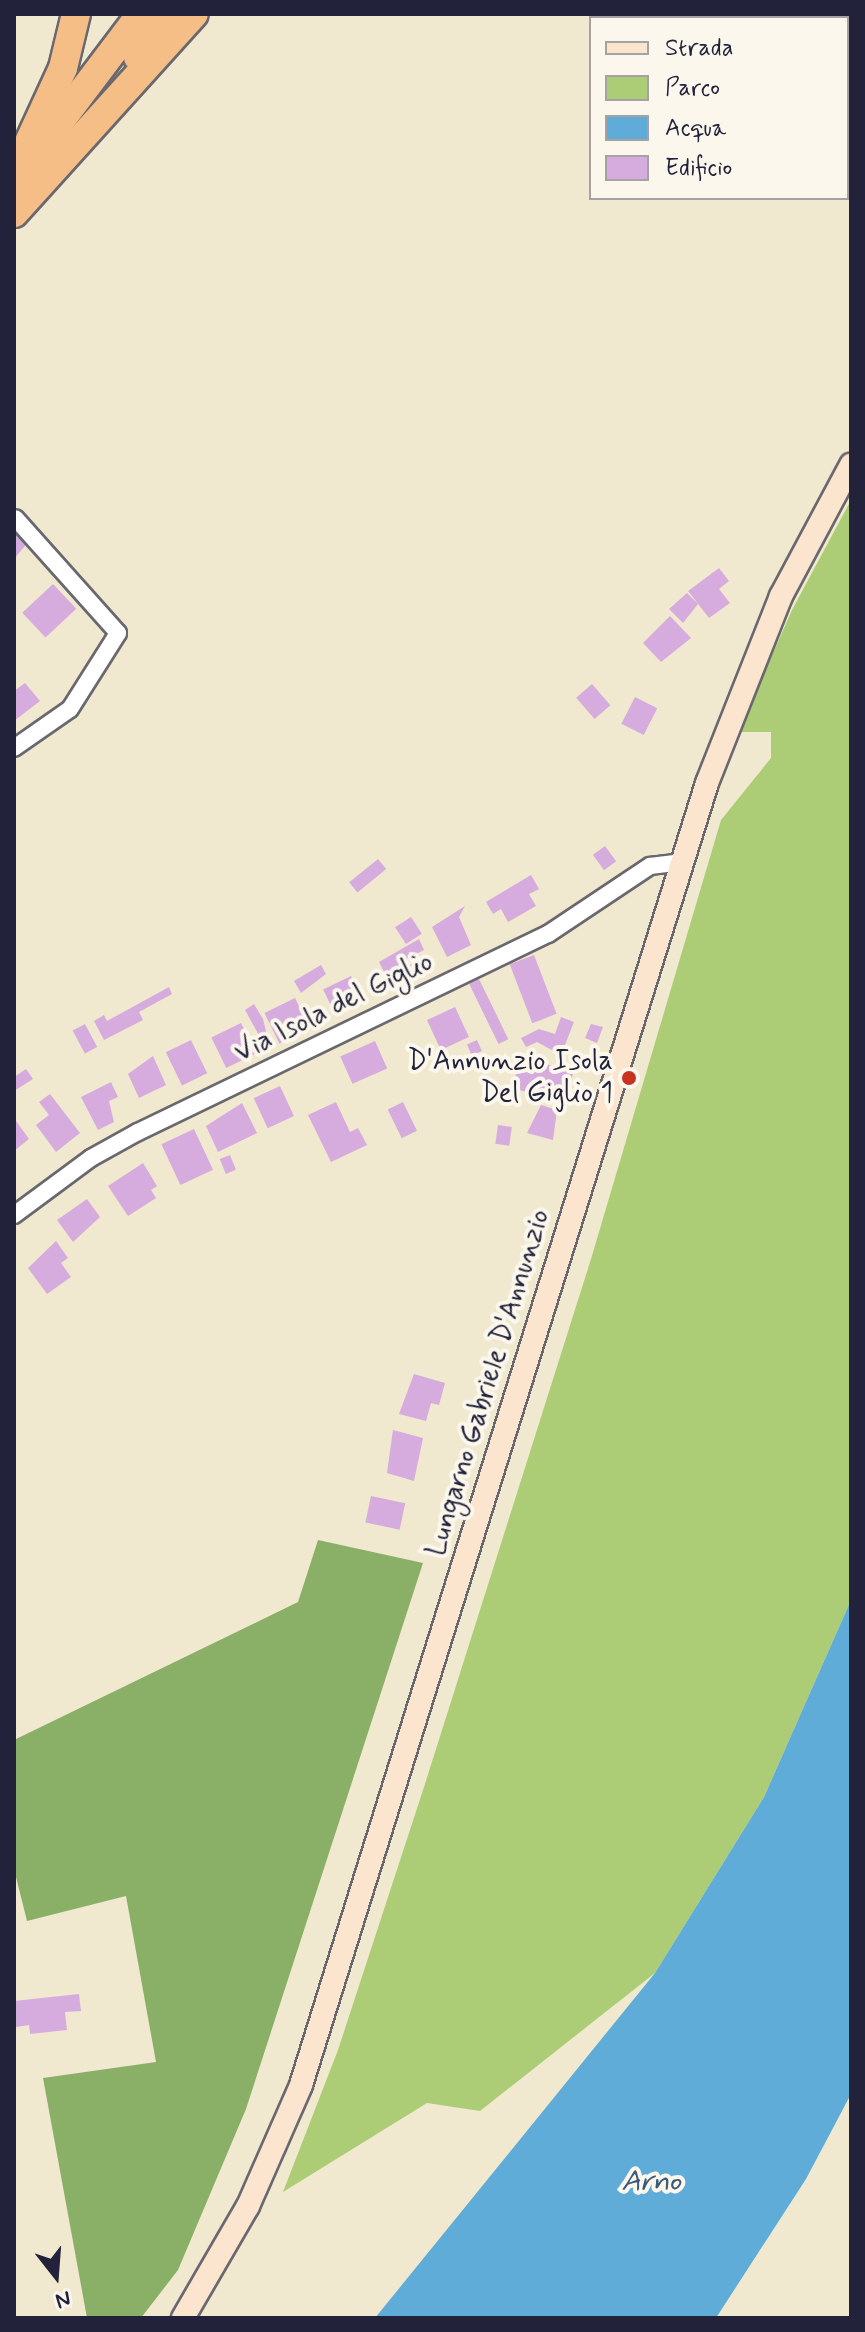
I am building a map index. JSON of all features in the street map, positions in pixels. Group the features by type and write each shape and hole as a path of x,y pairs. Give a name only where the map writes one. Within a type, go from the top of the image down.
{"highway":[{"path":"14,174 63,68 76,14"},
{"path":"14,182 141,14"},
{"path":"98,118 166,14"},
{"path":"14,213 194,14"}],"main road":[{"name":"Lungarno Gabriele D'Annunzio","path":"183,2318 248,2206 301,2085 681,862 737,697 786,585 851,465"}],"street":[{"path":"14,748 70,709 118,633 15,518"},
{"name":"Via Isola del Giglio","path":"14,1215 91,1158 138,1132 548,934 650,866 681,862"}],"green space":[{"path":"851,500 851,1600 764,1797 655,1973 480,2111 427,2103 283,2192 338,2050 424,1787 591,1259 721,820 771,758 771,732 738,732 792,610"},
{"path":"318,1540 423,1563 246,2109 178,2270 141,2318 87,2318 43,2078 156,2062 126,1896 27,1921 14,1869 14,1740 298,1602"}],"water":[{"name":"Arno","path":"851,1600 851,2094 806,2179 716,2318 375,2318 655,1973 764,1797"}],"building":[{"path":"14,529 29,541 14,559"},
{"path":"719,568 729,581 719,589 730,603 709,618 688,591"},
{"path":"53,584 76,609 45,638 22,613"},
{"path":"687,593 698,604 683,623 669,609"},
{"path":"670,616 691,638 661,662 643,643"},
{"path":"25,683 40,701 14,721 14,691"},
{"path":"592,684 610,705 595,719 576,698"},
{"path":"635,697 657,708 644,735 621,724"},
{"path":"605,846 616,861 604,870 593,855"},
{"path":"378,859 386,869 357,892 349,882"},
{"path":"531,875 539,889 529,894 536,906 508,922 501,909 493,914 486,902"},
{"path":"465,906 459,917 471,945 447,957 432,927"},
{"path":"411,917 422,934 406,944 395,927"},
{"path":"419,939 424,950 405,960 407,966 417,961 425,975 394,991 379,962"},
{"path":"534,955 557,1014 532,1023 510,964"},
{"path":"321,965 326,974 301,993 294,981"},
{"path":"351,976 363,1001 335,1015 323,990"},
{"path":"479,979 508,1039 498,1044 469,984"},
{"path":"169,987 172,994 139,1012 143,1020 104,1040 94,1021 104,1015 107,1021"},
{"path":"295,998 310,1029 279,1043 264,1013"},
{"path":"254,1004 263,1019 267,1035 260,1037 245,1010"},
{"path":"455,1007 469,1037 441,1050 427,1020"},
{"path":"561,1017 574,1022 561,1055 537,1042 526,1047 521,1038 539,1029 555,1034"},
{"path":"241,1023 256,1054 226,1068 211,1037"},
{"path":"85,1024 97,1047 85,1054 73,1031"},
{"path":"591,1024 603,1027 597,1043 585,1038"},
{"path":"191,1040 207,1073 182,1086 166,1052"},
{"path":"477,1040 482,1051 472,1055 467,1044"},
{"path":"375,1041 387,1068 352,1084 340,1056"},
{"path":"153,1056 166,1085 139,1098 128,1074"},
{"path":"522,1056 573,1073 563,1104 512,1087"},
{"path":"26,1069 33,1079 14,1091 14,1077"},
{"path":"111,1082 118,1097 109,1101 114,1122 98,1130 81,1097"},
{"path":"280,1086 294,1116 268,1128 254,1098"},
{"path":"50,1094 80,1133 56,1152 36,1125 49,1115 39,1102"},
{"path":"336,1102 350,1132 358,1128 367,1145 331,1162 308,1115"},
{"path":"403,1102 417,1131 402,1138 388,1109"},
{"path":"242,1103 257,1133 218,1152 206,1126"},
{"path":"541,1105 557,1110 553,1140 527,1133"},
{"path":"14,1118 29,1139 14,1151"},
{"path":"498,1125 512,1127 509,1146 495,1144"},
{"path":"194,1129 213,1170 180,1185 161,1144"},
{"path":"230,1155 236,1170 226,1174 220,1159"},
{"path":"143,1163 157,1186 151,1190 156,1198 128,1216 108,1186"},
{"path":"87,1199 100,1217 73,1242 57,1220"},
{"path":"56,1241 68,1258 61,1263 71,1277 47,1294 28,1268"},
{"path":"414,1374 445,1383 439,1405 431,1403 426,1421 399,1414"},
{"path":"393,1430 423,1438 414,1481 387,1473"},
{"path":"371,1496 405,1503 400,1530 365,1522"},
{"path":"79,1994 81,2011 65,2012 67,2030 30,2034 29,2025 16,2027 14,2001"}],"place":[{"name":"D'Annunzio Isola Del Giglio 1","path":"629,1078"}]}
